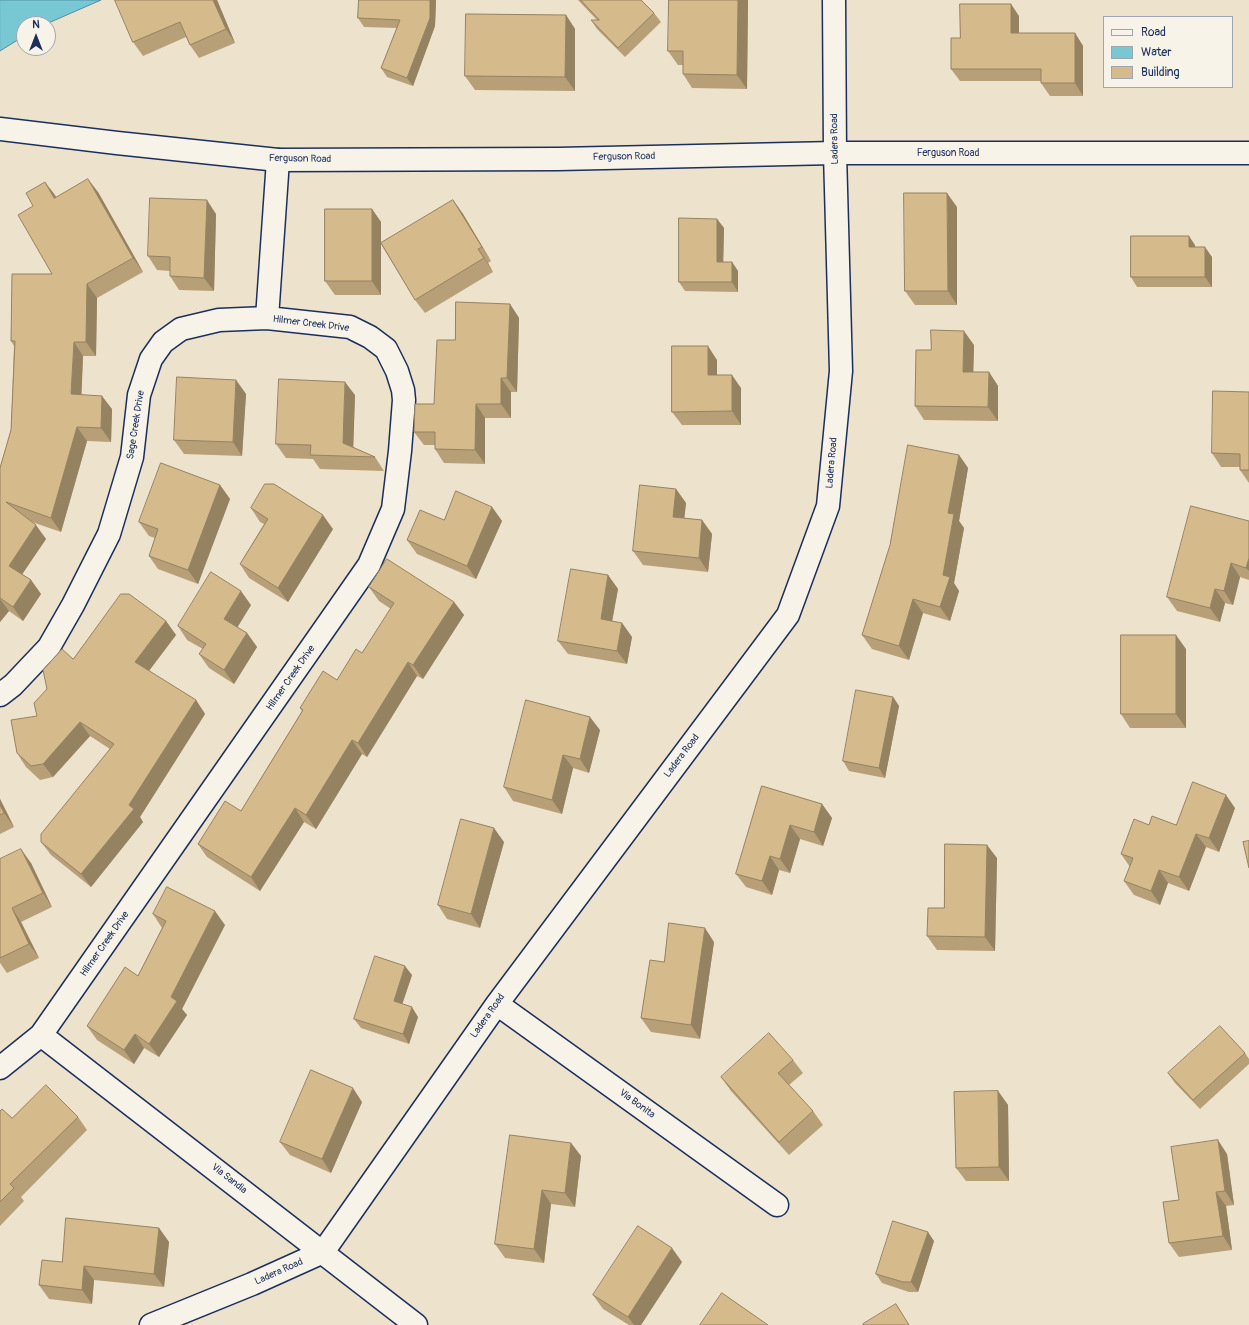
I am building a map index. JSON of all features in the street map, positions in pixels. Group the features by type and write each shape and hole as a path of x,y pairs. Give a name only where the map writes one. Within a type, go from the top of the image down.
{"street":[{"name":"Ladera Road","path":"151,1325 252,1284 323,1252 497,1004 788,615 828,506 841,371 835,153 834,0"},
{"name":"Ferguson Road","path":"0,129 278,160 551,159 835,153 1249,153"},
{"path":"267,318 278,160"},
{"name":"Sage Creek Drive","path":"0,695 13,685 49,647 74,605 110,534 132,457 139,395 151,359 163,342 180,330 219,320 267,318"},
{"name":"Hilmer Creek Drive","path":"0,1068 41,1035 369,566 393,509 404,400 398,371 386,349 370,337 350,327 267,318"},
{"name":"Via Bonita","path":"497,1004 777,1205"},
{"name":"Via Sandia","path":"41,1035 416,1325"}],"water":[{"path":"0,0 101,0 56,20 56,16 16,16 16,41 0,51"}],"building":[{"path":"115,0 213,0 226,29 190,45 180,22 133,42"},
{"path":"359,0 430,0 430,18 407,78 381,68 400,20 358,18"},
{"path":"581,0 641,0 654,13 618,48 591,20 599,20"},
{"path":"669,0 738,0 737,75 683,74 683,51 668,51"},
{"path":"960,4 1011,4 1011,33 1075,33 1075,83 1041,83 1041,69 951,69 951,38 960,38"},
{"path":"466,14 566,15 565,77 465,76"},
{"path":"88,179 133,258 87,284 86,342 74,342 71,394 102,396 101,428 77,427 51,518 6,502 36,525 9,566 31,580 13,607 0,598 0,468 11,430 15,341 11,341 12,274 52,274 18,215 33,206 26,193 45,182 54,198"},
{"path":"904,193 947,193 948,291 905,291"},
{"path":"150,198 207,200 204,278 170,276 170,257 148,256"},
{"path":"453,200 482,247 478,249 484,258 415,300 381,243"},
{"path":"325,209 372,209 372,281 325,281"},
{"path":"679,218 717,219 717,262 732,262 732,282 679,282"},
{"path":"1131,236 1189,236 1189,247 1205,247 1205,277 1131,277"},
{"path":"456,302 510,304 507,378 501,378 501,404 476,404 475,450 435,449 435,432 414,432 415,404 434,404 437,340 455,340"},
{"path":"931,330 964,331 963,372 989,372 988,407 915,406 916,350 931,350"},
{"path":"672,346 708,346 708,375 732,375 732,411 672,412"},
{"path":"177,377 236,380 233,442 174,440"},
{"path":"279,379 345,382 343,443 375,457 310,455 311,445 276,444"},
{"path":"1213,391 1249,392 1249,470 1240,470 1240,454 1212,453"},
{"path":"908,445 959,455 948,513 954,514 943,575 950,577 940,607 913,599 899,646 862,635 890,545"},
{"path":"161,463 220,485 188,570 149,556 158,529 139,522"},
{"path":"265,484 274,484 323,515 278,588 240,564 268,519 251,508"},
{"path":"640,485 676,489 673,517 702,520 699,558 633,551"},
{"path":"456,491 492,507 467,566 407,540 420,510 444,520"},
{"path":"1191,506 1249,521 1249,558 1246,568 1231,563 1224,591 1215,589 1210,608 1167,597"},
{"path":"387,559 454,602 413,665 408,662 358,743 352,740 306,815 295,808 251,877 198,844 225,801 241,811 303,710 300,708 323,671 337,680 356,649 362,653 394,603 369,587"},
{"path":"571,569 608,575 601,619 622,623 617,651 558,641"},
{"path":"211,572 241,591 224,619 247,633 224,670 199,654 206,644 178,626"},
{"path":"121,594 129,594 166,621 135,662 196,700 129,805 134,809 81,874 41,842 41,834 114,744 80,722 43,764 31,766 17,753 11,720 37,716 34,703 47,689 43,670 62,649 73,659"},
{"path":"1121,635 1176,635 1176,714 1121,714"},
{"path":"856,690 893,697 879,768 843,761"},
{"path":"526,700 590,717 580,759 563,755 552,800 504,787"},
{"path":"1193,782 1226,795 1209,838 1196,834 1179,877 1159,870 1151,891 1124,881 1133,858 1121,854 1134,819 1149,825 1152,816 1176,825"},
{"path":"762,786 822,804 814,832 790,825 780,859 770,856 762,881 736,874"},
{"path":"0,805 4,813 0,815"},
{"path":"461,819 494,828 471,914 438,905"},
{"path":"1249,841 1249,868 1243,842"},
{"path":"945,844 987,845 985,937 927,936 928,908 944,908"},
{"path":"21,849 43,893 12,908 29,944 0,958 0,859"},
{"path":"167,887 215,911 171,997 177,1001 149,1044 135,1034 124,1050 87,1026 125,967 138,976 166,921 153,914"},
{"path":"669,923 705,928 691,1025 641,1018 650,960 664,962"},
{"path":"375,956 405,966 394,1001 412,1007 403,1034 354,1019"},
{"path":"1220,1026 1245,1053 1193,1100 1168,1073"},
{"path":"769,1033 793,1060 778,1073 813,1111 779,1142 721,1077"},
{"path":"311,1070 353,1088 322,1159 280,1142"},
{"path":"46,1085 78,1117 10,1184 14,1188 0,1202 0,1111 2,1109 12,1118"},
{"path":"998,1091 999,1167 956,1168 954,1092"},
{"path":"510,1135 571,1143 565,1193 542,1190 534,1249 495,1244"},
{"path":"1218,1140 1225,1191 1216,1192 1223,1236 1169,1243 1163,1202 1179,1200 1171,1147"},
{"path":"66,1218 159,1228 154,1274 84,1266 82,1290 39,1285 42,1260 62,1262"},
{"path":"893,1221 928,1232 911,1282 903,1282 876,1274"},
{"path":"638,1226 672,1248 628,1317 593,1295"},
{"path":"722,1293 768,1325 700,1325"},
{"path":"896,1304 909,1325 863,1325 863,1324"}]}
